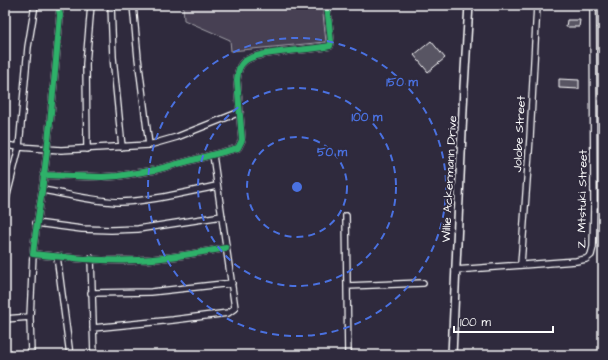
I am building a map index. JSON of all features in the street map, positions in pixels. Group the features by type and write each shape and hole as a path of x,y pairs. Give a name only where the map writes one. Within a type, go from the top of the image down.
{"street":[{"path":"5,203 19,147 28,47 35,5"},
{"path":"31,355 30,317 33,254 36,222 42,190 47,148 60,15 58,5"},
{"path":"86,149 86,59 90,5"},
{"path":"112,5 113,57 122,147"},
{"path":"133,5 149,145"},
{"path":"43,175 102,177 118,176 155,170 236,149 242,140 237,80 238,71 241,65 246,60 261,55 330,46 327,5"},
{"name":"Willie Ackermann Drive","path":"452,355 469,5"},
{"name":"Jolobe Street","path":"521,264 530,138 537,5"},
{"name":"Z. Mtstuki Street","path":"455,270 576,261 586,259 591,255 593,247 594,205 592,5"},
{"path":"5,145 61,150 149,145 182,136 240,112"},
{"path":"93,328 228,313 235,308 213,155"},
{"path":"42,190 101,201 120,202 217,186"},
{"path":"594,205 603,204"},
{"path":"36,222 82,229 118,230 138,229 222,216"},
{"path":"346,216 348,355"},
{"path":"33,254 152,260 226,248"},
{"path":"57,256 70,355"},
{"path":"91,258 94,355"},
{"path":"91,293 151,292 232,282"},
{"path":"347,286 423,284"},
{"path":"5,318 30,317"}],"shaded area":[{"path":"183,5 322,5 326,42 231,51 230,40 184,20"}],"building":[{"path":"567,20 580,20 579,27 566,27"},
{"path":"431,41 445,58 428,72 414,55"},
{"path":"559,79 579,80 579,89 559,88"}],"cycle path":[{"path":"58,5 60,15 52,103 45,169 33,254 93,260 138,260 171,257 226,248"},
{"path":"43,175 102,177 118,176 155,170 238,148 242,140 237,80 241,65 245,61 261,55 330,46 331,42 327,5"}]}
